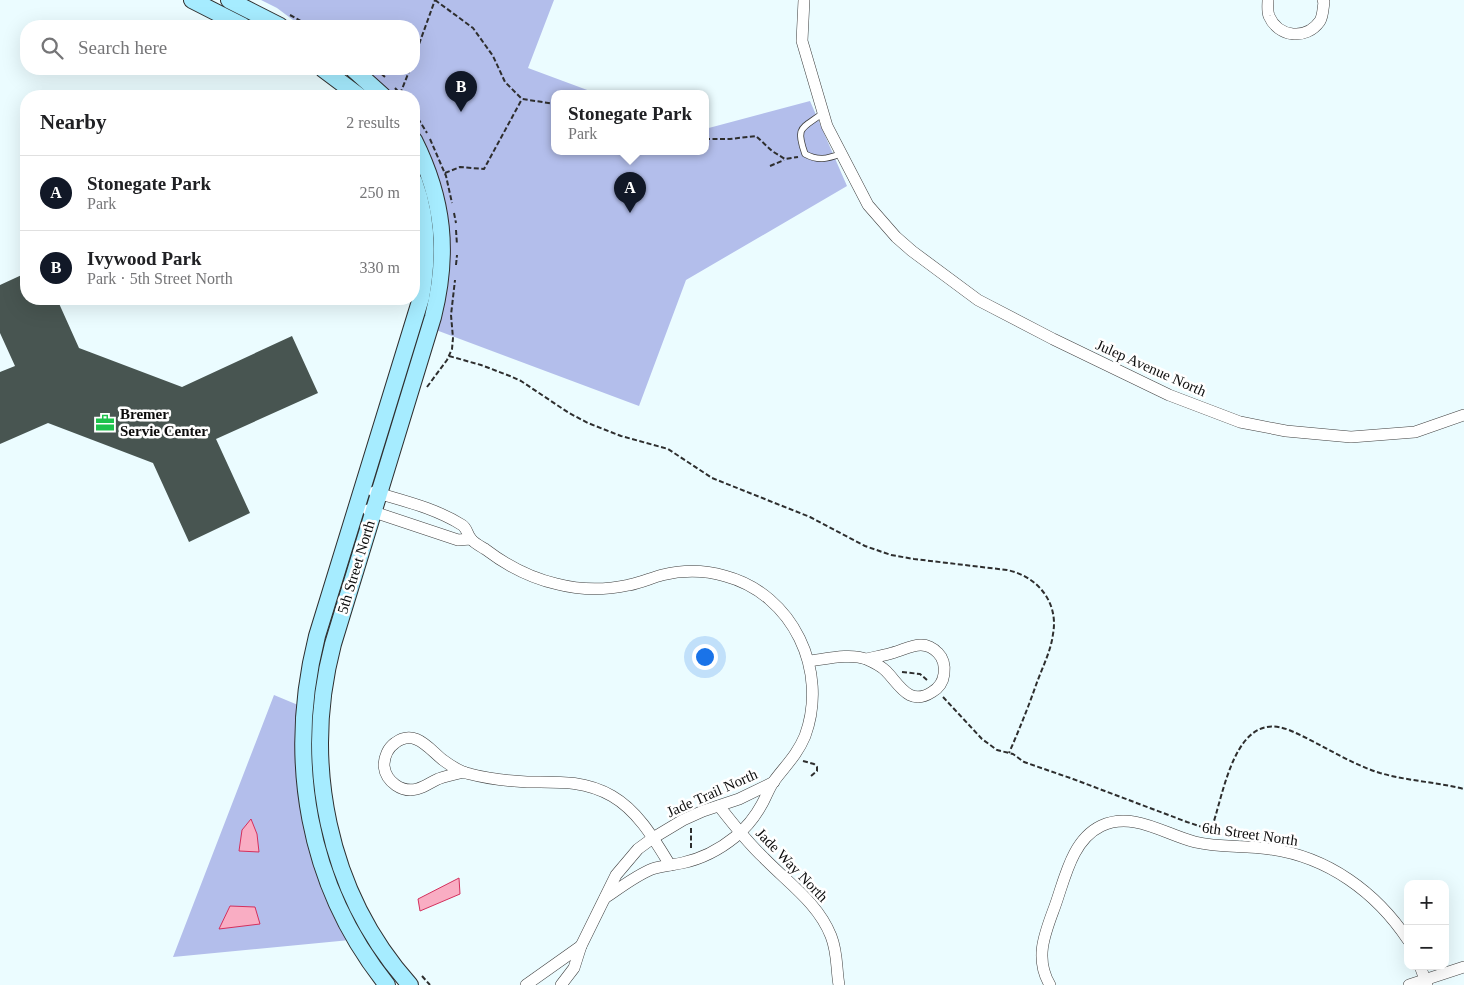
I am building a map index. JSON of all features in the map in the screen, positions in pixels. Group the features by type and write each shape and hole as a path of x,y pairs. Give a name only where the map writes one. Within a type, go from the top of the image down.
{"street":[{"path":"192,0 231,20"},
{"path":"229,0 268,20"},
{"name":"Julep Avenue North","path":"804,0 802,41 827,126 868,205 912,251 978,300 1053,339 1169,395 1240,422 1286,431 1351,436 1416,432 1464,415"},
{"path":"1268,0 1268,14 1274,25 1286,33 1299,35 1312,30 1321,20 1323,0"},
{"path":"331,75 351,90"},
{"path":"359,75 376,90"},
{"name":"5th Street North","path":"414,978 390,961 370,930 348,886 328,826 319,758 322,698 327,664 433,317 442,269 442,233 436,197 431,178 420,153"},
{"name":"5th Street North","path":"420,203 425,237 426,267 420,300"},
{"name":"5th Street North","path":"388,985 355,937 329,884 321,862 310,819 303,768 304,712 308,674 317,636 419,305"},
{"path":"358,506 458,540 471,539 465,527 448,518 428,509 363,488"},
{"name":"Jade Trail North","path":"471,539 518,570 541,580 565,586 590,589 612,588 630,585 661,575 690,571 706,572 731,578 760,592 781,610 801,640 809,662 812,678 812,698 806,730 796,754 774,782 757,812 740,832 721,847 688,862 653,869 640,875 605,898"},
{"path":"809,662 847,657 866,659 892,653 912,645 923,645 940,655 944,664 944,677 940,686 933,692 927,695 914,696 902,690 886,671 866,659"},
{"path":"464,772 437,779 420,788 408,790 400,788 391,781 385,771 385,760 388,750 394,744 400,740 413,738 425,743 445,761 464,772 508,781 567,781 591,786 611,795 624,804 653,838 670,865"},
{"name":"Jade Trail North","path":"561,985 574,968 581,946 596,912 618,871 638,849 683,820 739,799 774,782"},
{"name":"Jade Way North","path":"719,806 740,832 805,897 820,916 832,937 836,950 837,983"},
{"name":"6th Street North","path":"1050,985 1043,968 1041,946 1078,847 1089,834 1103,825 1118,821 1138,822 1202,843 1271,849 1320,863 1349,879 1367,892 1391,916 1404,934"},
{"path":"526,985 581,946"},
{"path":"1409,985 1426,982 1464,967"},
{"path":"1422,970 1426,982"}],"lane":[{"path":"823,113 806,124 802,130 800,138 805,154 815,159 828,159 840,154"}],"path":[{"path":"420,41 435,0 473,28 493,56 505,82 522,99 551,103"},
{"path":"402,90 408,75"},
{"path":"444,173 460,167 484,169 522,99"},
{"path":"709,139 756,136 785,160"},
{"path":"770,166 805,154"},
{"path":"450,356 481,364 510,376 569,413 621,436 668,449 712,478 810,517 865,546 891,555 914,559 1007,570 1031,579 1043,590 1050,604 1054,620 1053,634 1028,706 1009,753"},
{"path":"894,671 921,675 931,684"},
{"path":"940,695 987,744 997,750 1015,755 1024,762 1211,830 1229,772 1239,750 1251,734 1259,728 1267,726 1279,726 1289,730 1351,761 1380,773 1464,789"},
{"path":"801,760 817,767 817,771 810,777"},
{"path":"691,824 691,853"},
{"path":"414,978 430,985"}],"shaded area":[{"path":"261,0 554,0 528,68 587,90 551,90 551,155 709,155 709,128 810,101 847,186 686,280 639,406 436,330 448,270 420,138 420,90 386,90 366,75 420,75 420,20 293,20 277,8"},
{"path":"274,695 298,705 296,744 350,940 173,957"},
{"path":"251,819 257,834 259,852 239,851 242,830"},
{"path":"459,878 460,894 420,911 418,899"},
{"path":"230,906 255,907 260,924 219,929"}],"building":[{"path":"20,276 20,305 60,305 79,348 182,387 292,336 318,393 216,439 250,513 189,542 153,463 48,423 0,444 0,372 15,366 0,333 0,285"}],"place":[{"name":"Ivywood Park","path":"461,112"},
{"name":"Stonegate Park","path":"630,213"},
{"name":"Bremer Servie Center","path":"105,423"}]}
